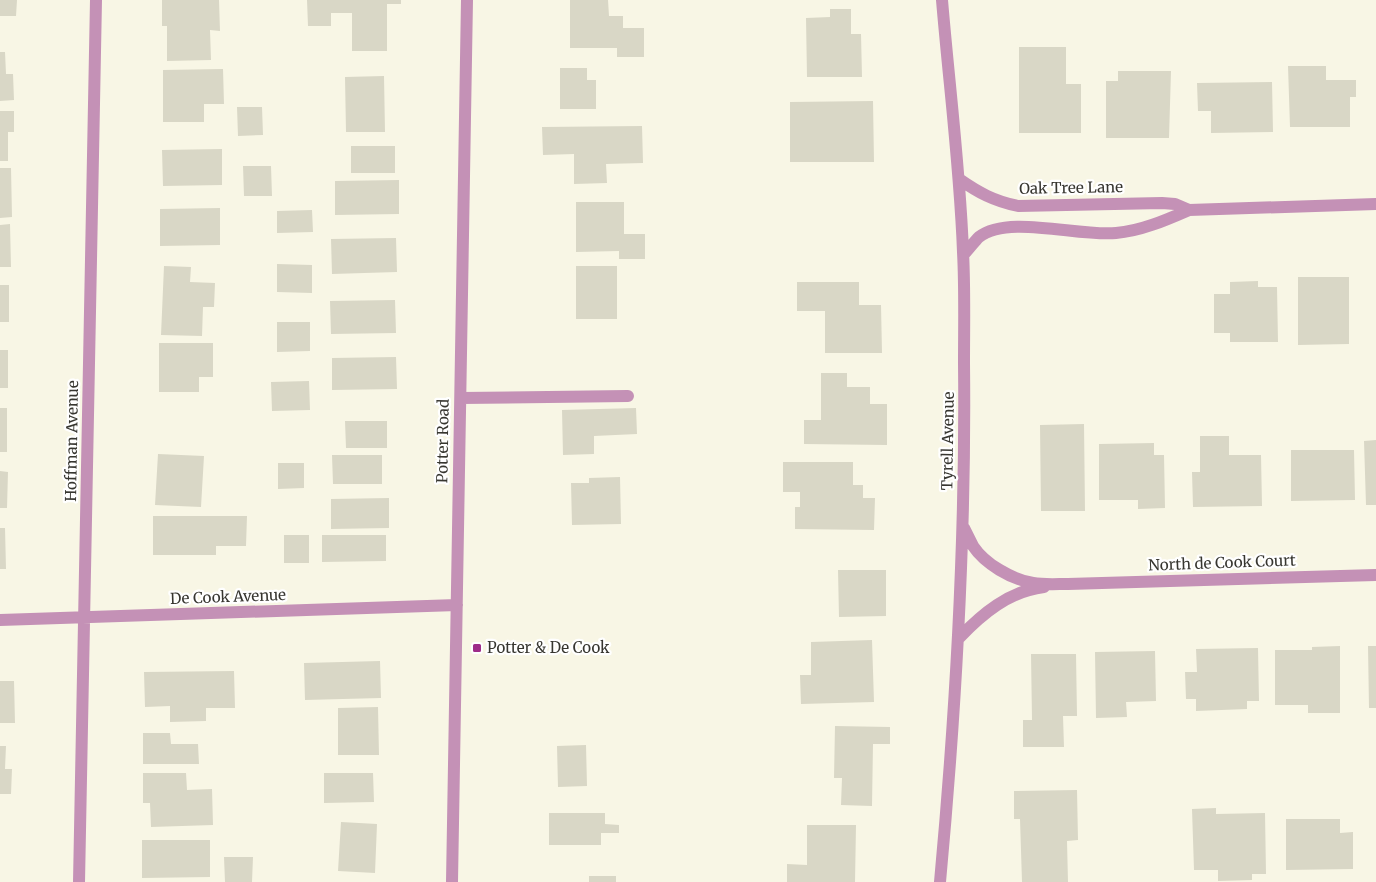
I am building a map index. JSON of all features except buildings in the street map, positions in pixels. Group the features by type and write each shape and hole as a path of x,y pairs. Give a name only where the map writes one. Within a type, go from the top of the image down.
{"street":[{"name":"Hoffman Avenue","path":"79,882 96,0"},
{"name":"Potter Road","path":"452,882 467,0"},
{"name":"Tyrell Avenue","path":"940,882 954,728 959,638 965,415 964,254 942,0"},
{"name":"Oak Tree Lane","path":"959,179 980,194 1002,203 1018,206 1162,203 1175,204 1189,210"},
{"name":"Oak Tree Lane","path":"964,254 980,236 994,230 1021,226 1096,234 1117,233 1165,221 1189,210 1376,204"},
{"path":"460,398 628,396"},
{"name":"North de Cook Court","path":"963,526 974,547 987,560 1001,570 1032,583 1068,584 1376,575"},
{"name":"North de Cook Court","path":"959,638 978,619 996,605 1015,595 1036,588 1068,584"},
{"name":"De Cook Avenue","path":"0,620 457,605"}],"place":[{"name":"Potter & De Cook","path":"477,648"}]}
